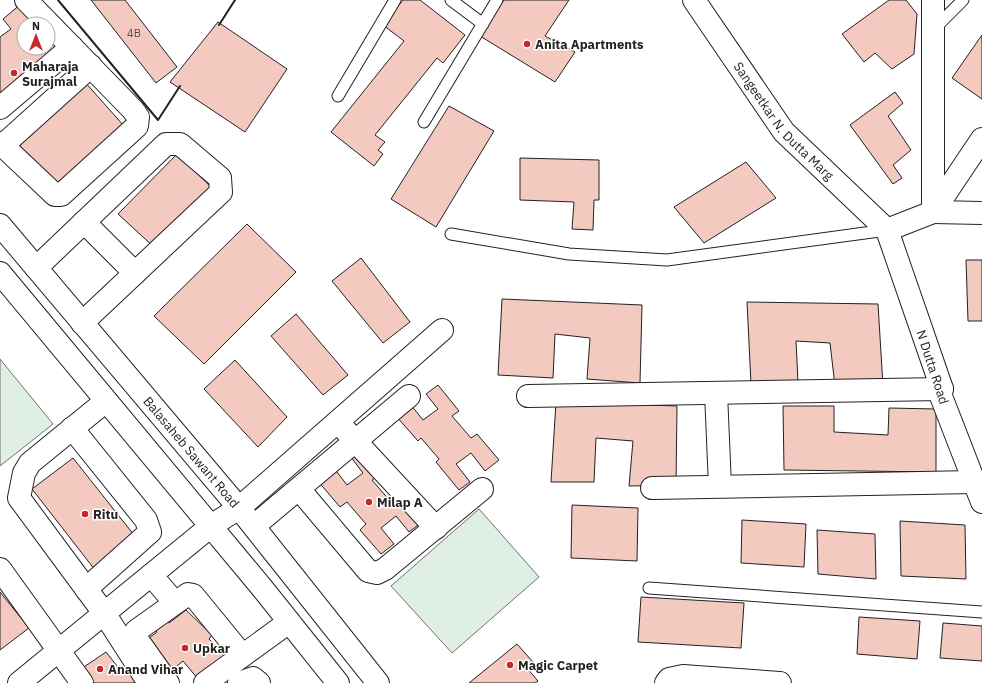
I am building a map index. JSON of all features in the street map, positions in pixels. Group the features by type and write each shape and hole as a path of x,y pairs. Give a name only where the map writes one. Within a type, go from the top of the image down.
{"street":[{"path":"26,0 91,66 138,117 137,126 67,191 61,195 55,195 1,144 91,66"},
{"name":"Sangeetkar N. Dutta Marg","path":"694,0 784,132 887,230"},
{"path":"933,0 933,212"},
{"path":"0,108 72,47"},
{"path":"933,212 982,139"},
{"path":"36,268 166,144 180,144 220,178 221,192 82,323"},
{"path":"887,230 933,212 982,212"},
{"path":"84,222 135,273"},
{"name":"Balasaheb Sawant Road","path":"0,225 254,526 378,683"},
{"name":"N Dutta Road","path":"887,230 942,389 940,391 982,502"},
{"path":"0,273 211,526 338,683"},
{"path":"29,680 58,651 104,613 211,526 239,508 442,330"},
{"path":"528,396 942,389"},
{"path":"716,393 720,486"},
{"path":"254,526 409,396"},
{"path":"106,401 30,463 24,473 19,498 104,613 149,683"},
{"path":"337,421 436,528"},
{"path":"72,428 146,520 150,532 86,588"},
{"path":"652,488 974,482"},
{"path":"299,489 368,571 377,573 385,569 482,489"},
{"path":"0,569 82,683"},
{"path":"151,575 175,602"},
{"path":"168,683 134,635 136,631 188,594 193,595 242,655"},
{"path":"206,683 242,655 290,622"},
{"path":"666,683 669,679 683,676 780,683"},
{"path":"239,683 253,678 259,683"}],"lane":[{"path":"338,96 395,0"},
{"path":"451,0 483,24"},
{"path":"424,122 497,0"},
{"path":"933,30 963,0"},
{"path":"451,234 569,254 667,260 887,230"},
{"path":"648,588 982,612"}],"green space":[{"path":"0,359 53,424 0,466"},
{"path":"479,509 539,577 452,653 391,586"}],"building":[{"path":"91,0 125,0 177,67 156,83"},
{"path":"403,0 420,0 465,35 443,63 437,58 375,135 385,142 378,150 383,154 374,166 331,132 404,41 383,25"},
{"name":"Anita Apartments","path":"504,0 569,0 545,36 575,52 555,82 480,36"},
{"path":"889,0 906,0 917,14 914,54 892,69 875,53 864,62 842,34"},
{"name":"Maharaja Surajmal","path":"21,4 31,16 16,16 16,56 49,56 0,96 0,37 11,29 3,19"},
{"path":"218,22 287,69 245,132 170,82"},
{"path":"982,35 982,99 952,78"},
{"path":"84,81 124,126 58,188 16,145"},
{"path":"895,92 903,103 888,116 911,150 893,165 902,178 893,184 850,125"},
{"path":"449,106 494,131 436,227 391,199"},
{"path":"177,154 213,189 155,248 118,214"},
{"path":"520,158 599,160 599,200 594,200 593,230 572,229 574,202 520,200"},
{"path":"746,162 776,198 704,243 674,207"},
{"path":"247,224 296,272 204,364 154,316"},
{"path":"361,258 410,322 383,343 332,281"},
{"path":"966,260 982,260 982,321 968,321"},
{"path":"502,299 642,305 640,383 587,379 590,338 555,334 553,378 498,375"},
{"path":"747,302 878,304 883,386 835,386 830,343 796,341 798,382 751,384"},
{"path":"296,314 348,375 323,395 271,336"},
{"path":"235,360 287,417 258,447 204,389"},
{"path":"438,385 459,411 452,416 471,438 477,434 499,460 485,471 471,453 456,464 470,482 459,490 436,462 439,459 421,438 418,441 396,416 411,405 423,420 438,409 426,394"},
{"path":"556,402 677,406 676,485 629,486 633,441 596,438 594,482 551,482"},
{"path":"783,406 834,406 834,432 888,435 889,408 936,409 936,472 784,470"},
{"name":"Milap A","path":"359,449 380,474 372,480 391,502 398,496 421,523 409,532 396,516 381,528 394,544 381,554 360,530 366,524 347,502 340,507 317,480 334,468 347,485 363,473 350,456"},
{"name":"Ritu","path":"73,458 138,540 95,570 32,489"},
{"path":"572,505 638,508 637,561 571,558"},
{"path":"742,520 806,524 804,567 741,563"},
{"path":"900,521 965,525 966,579 901,576"},
{"path":"817,530 875,534 876,579 818,574"},
{"path":"0,592 29,628 0,650"},
{"path":"641,597 744,603 741,648 638,642"},
{"name":"Upkar","path":"186,610 212,635 209,639 225,655 198,679 183,661 170,672 145,641 157,632 154,629 167,620 169,623"},
{"path":"859,617 920,621 917,659 857,654"},
{"path":"943,623 982,626 982,661 940,658"},
{"name":"Magic Carpet","path":"517,644 533,662 526,667 538,681 535,683 469,683"},
{"name":"Anand Vihar","path":"106,652 121,671 129,666 139,679 133,683 88,683 78,671"}],"wall":[{"path":"58,0 158,120 180,86"},
{"path":"219,25 235,0"}],"place":[{"name":"Anita Apartments","path":"527,44"},
{"name":"Maharaja Surajmal","path":"14,73"},
{"name":"Milap A","path":"369,502"},
{"name":"Ritu","path":"85,514"},
{"name":"Upkar","path":"185,648"},
{"name":"Magic Carpet","path":"510,665"},
{"name":"Anand Vihar","path":"100,669"}]}
